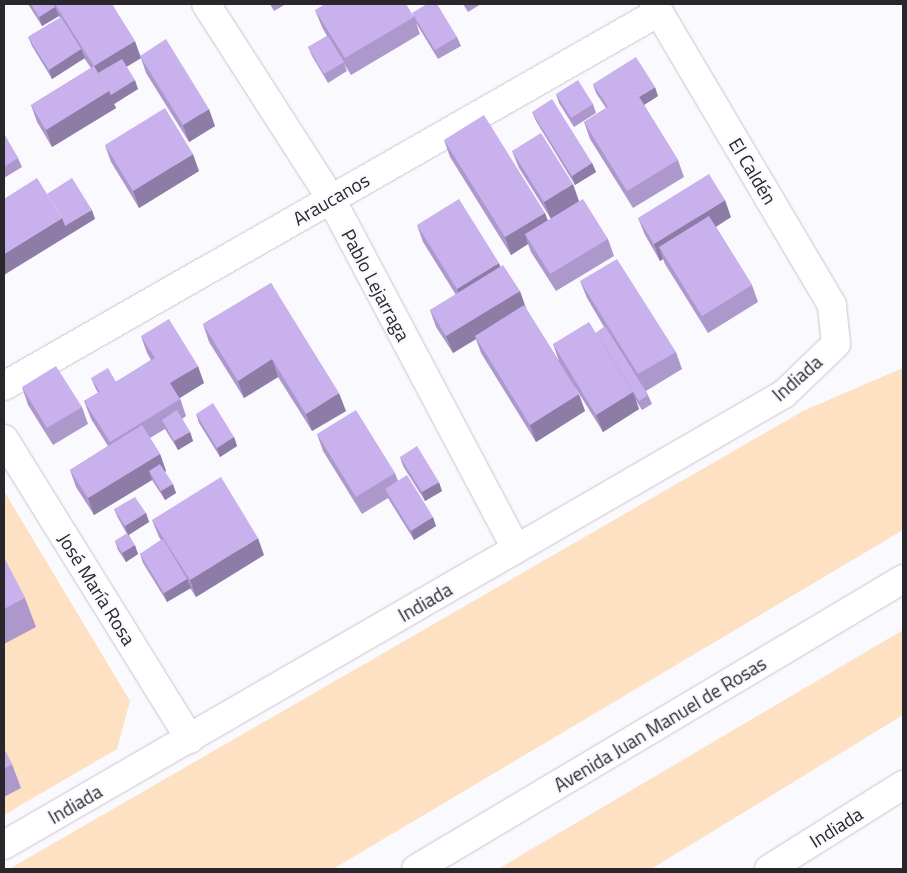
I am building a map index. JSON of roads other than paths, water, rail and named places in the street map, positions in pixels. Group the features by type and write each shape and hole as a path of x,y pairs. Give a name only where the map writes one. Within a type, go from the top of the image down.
{"street":[{"name":"Pablo Lejarraga","path":"206,4 331,199 516,549"},
{"name":"Araucanos","path":"4,386 331,199 657,8"},
{"name":"El Caldén","path":"657,8 832,305 836,344"},
{"name":"Indiada","path":"4,845 784,394 836,344"},
{"name":"José María Rosa","path":"4,439 190,738"},
{"name":"Avenida Juan Manuel de Rosas","path":"416,869 903,578"},
{"name":"Indiada","path":"769,869 903,785"}]}
